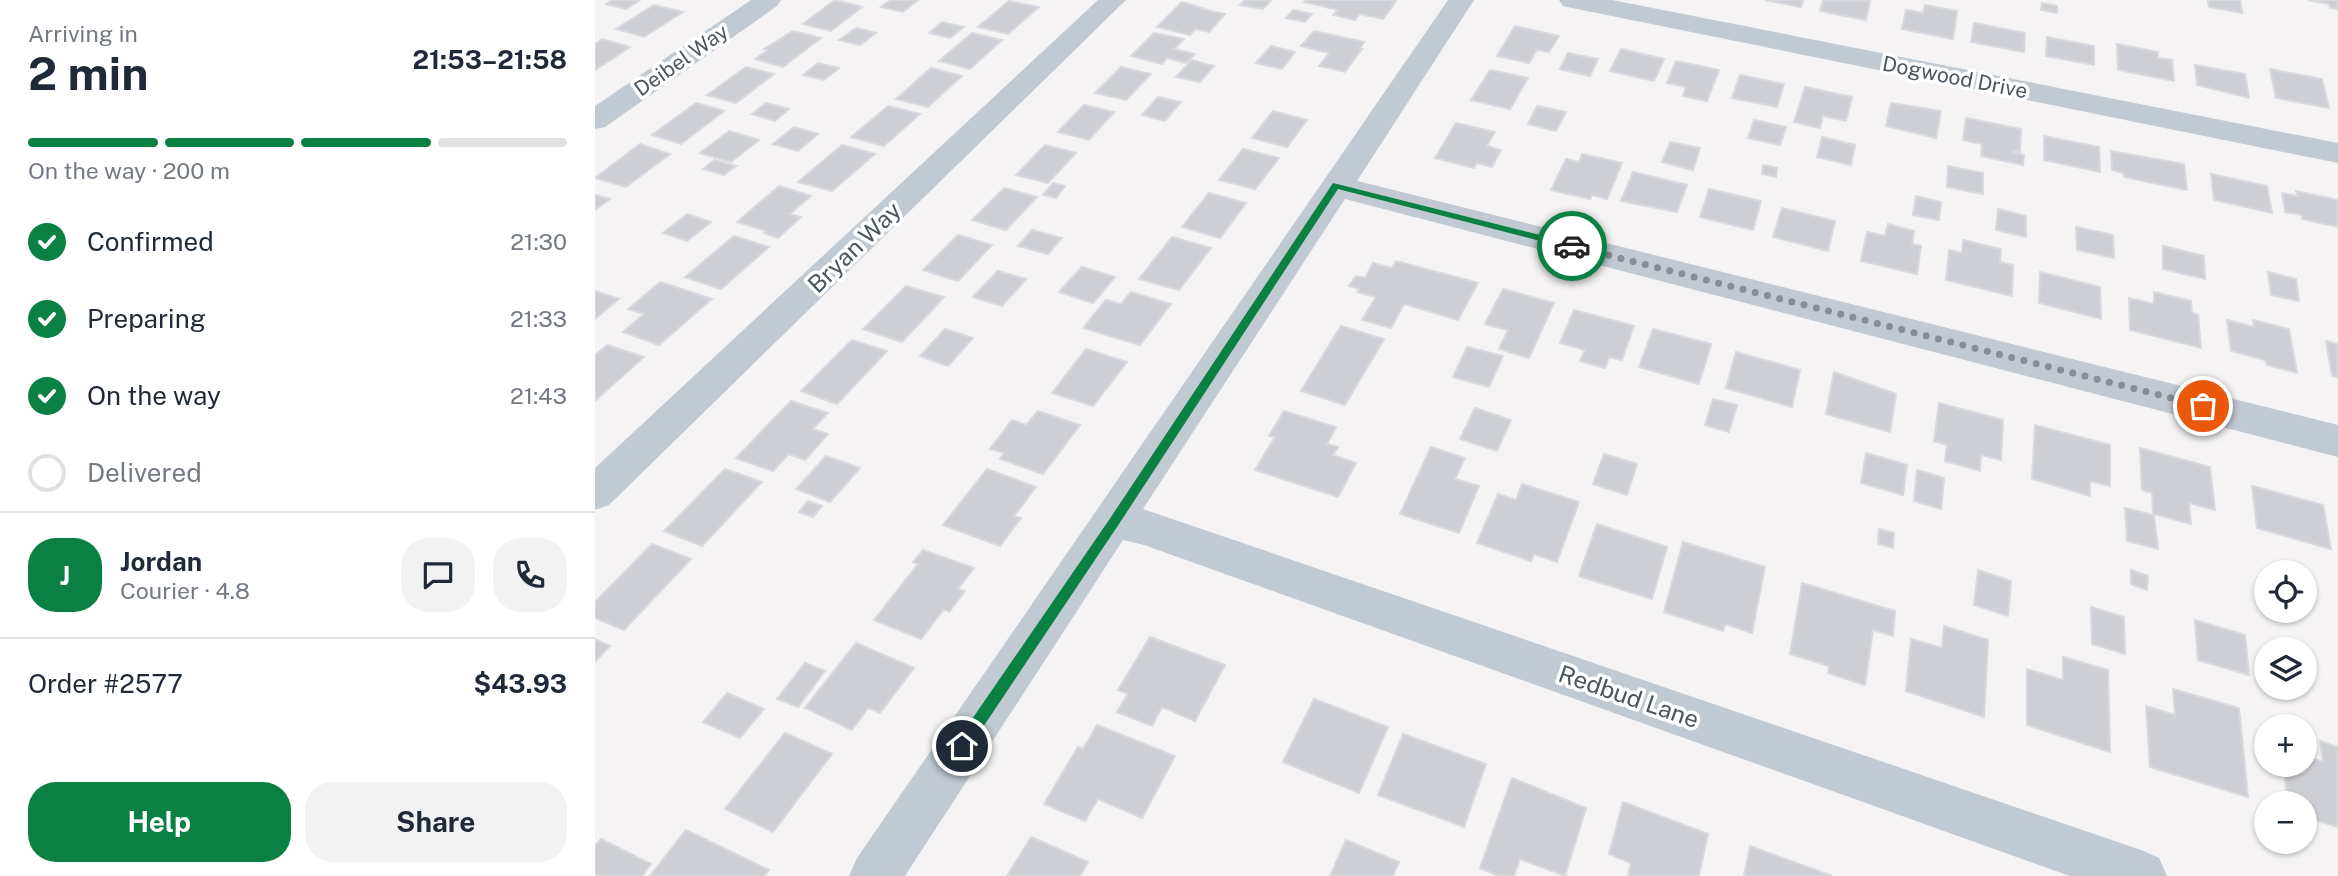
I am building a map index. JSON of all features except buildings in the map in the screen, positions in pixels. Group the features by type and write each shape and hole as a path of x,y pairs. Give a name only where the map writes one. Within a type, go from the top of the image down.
{"street":[{"name":"Deibel Way","path":"595,120 768,0"},
{"name":"Bryan Way","path":"595,493 1113,0"},
{"path":"875,876 1461,0"},
{"name":"Dogwood Drive","path":"1572,0 2338,153"},
{"path":"1336,186 2338,441"},
{"name":"Redbud Lane","path":"1115,521 1145,527 2111,871"}],"way so far":[{"path":"1572,246 2203,406"}],"route":[{"path":"962,746 1115,521 1336,186 1572,246"}]}
